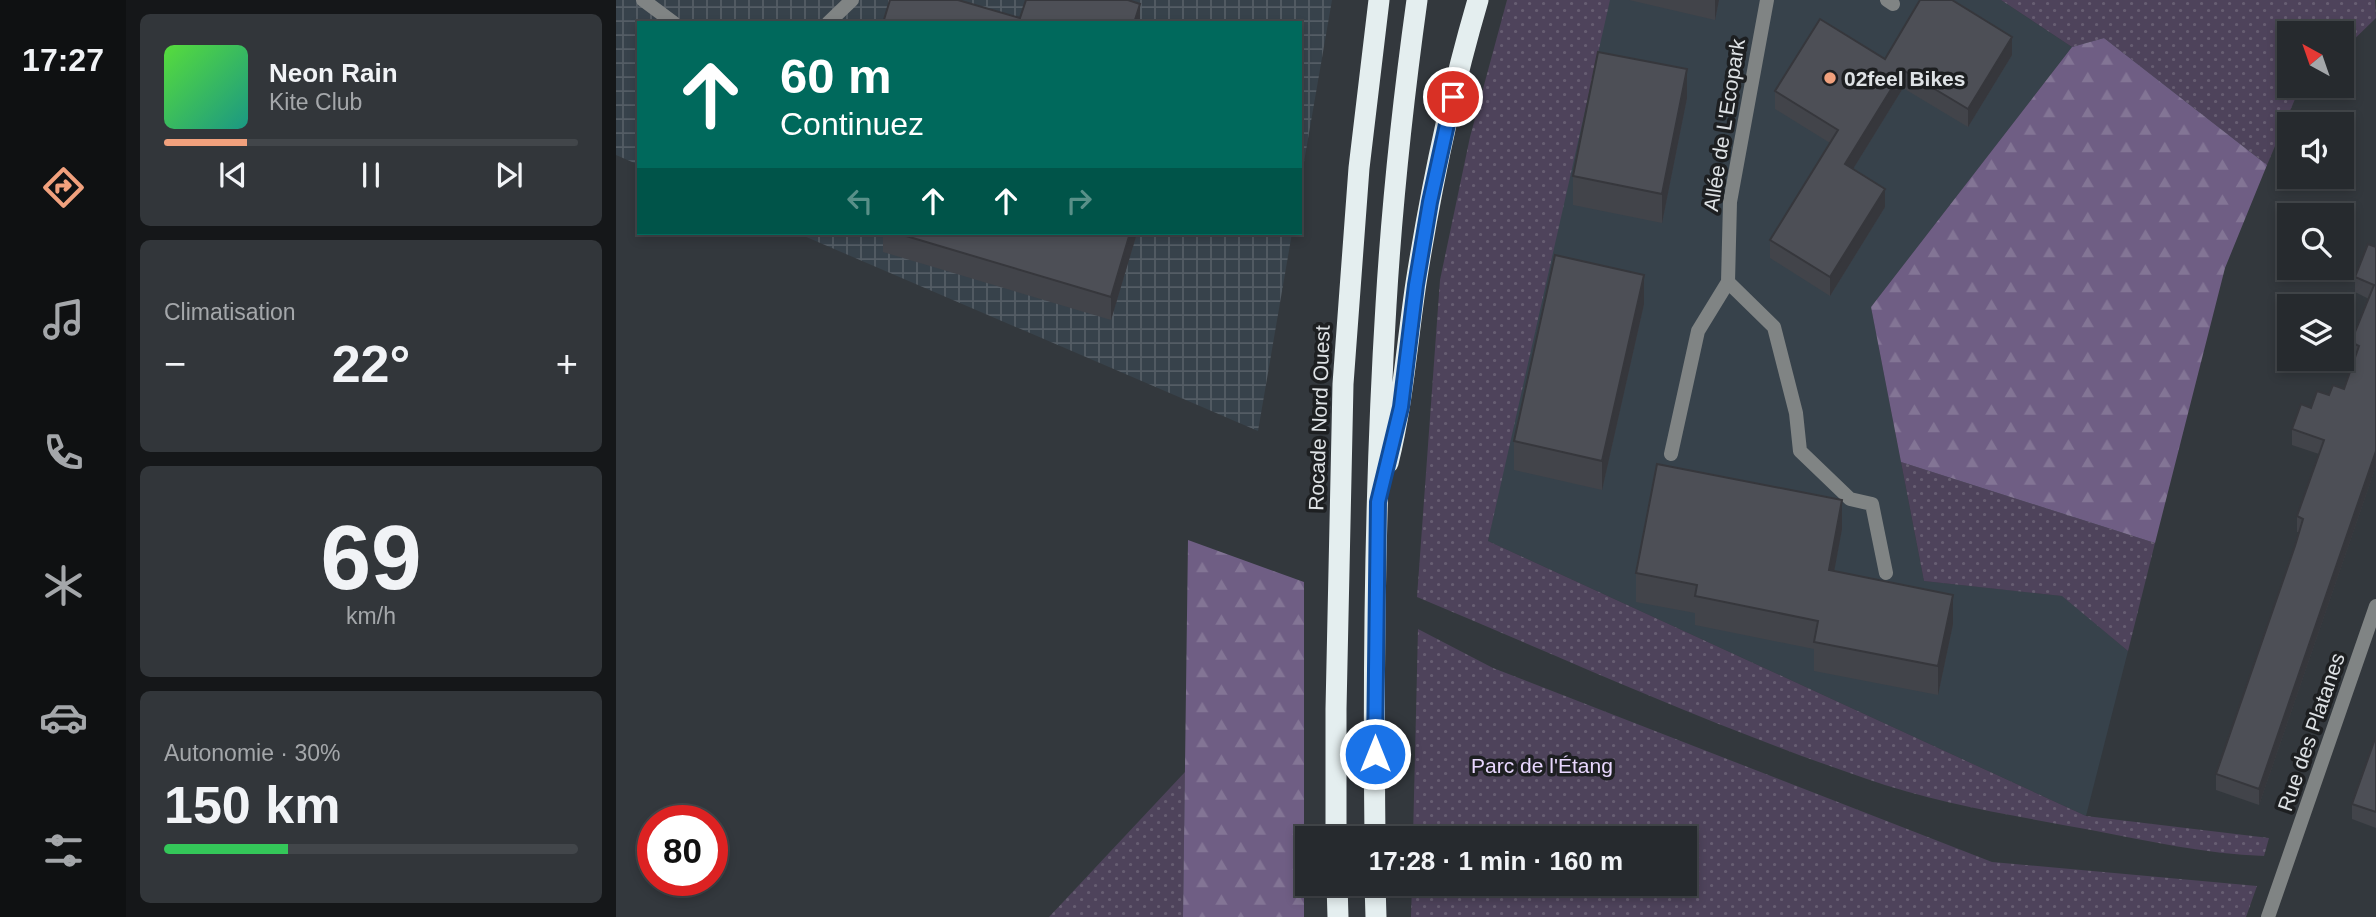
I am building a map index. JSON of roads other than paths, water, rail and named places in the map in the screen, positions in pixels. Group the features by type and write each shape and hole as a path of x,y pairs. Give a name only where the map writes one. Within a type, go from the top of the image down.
{"highway":[{"name":"Rocade Nord Ouest","path":"1336,826 1343,384 1354,222 1379,0"},
{"path":"1375,826 1375,655 1381,405 1390,248 1403,108 1417,0"},
{"path":"1378,502 1401,407 1416,285 1430,202 1465,45 1478,0"},
{"path":"1337,896 1338,917"},
{"path":"1375,896 1376,917"}],"street":[{"path":"643,0 671,21"},
{"path":"830,21 852,0"},
{"name":"Allée de L'Ecopark","path":"1728,282 1730,202 1767,0"},
{"path":"1671,454 1698,331 1728,282 1774,327 1796,413 1800,451 1850,499 1872,504 1886,573"},
{"name":"Rue des Platanes","path":"2268,917 2376,606"}],"place":[{"name":"02feel Bikes","path":"1830,78"}],"park label":[{"name":"Parc de l'Étang","path":"1542,765"}]}
